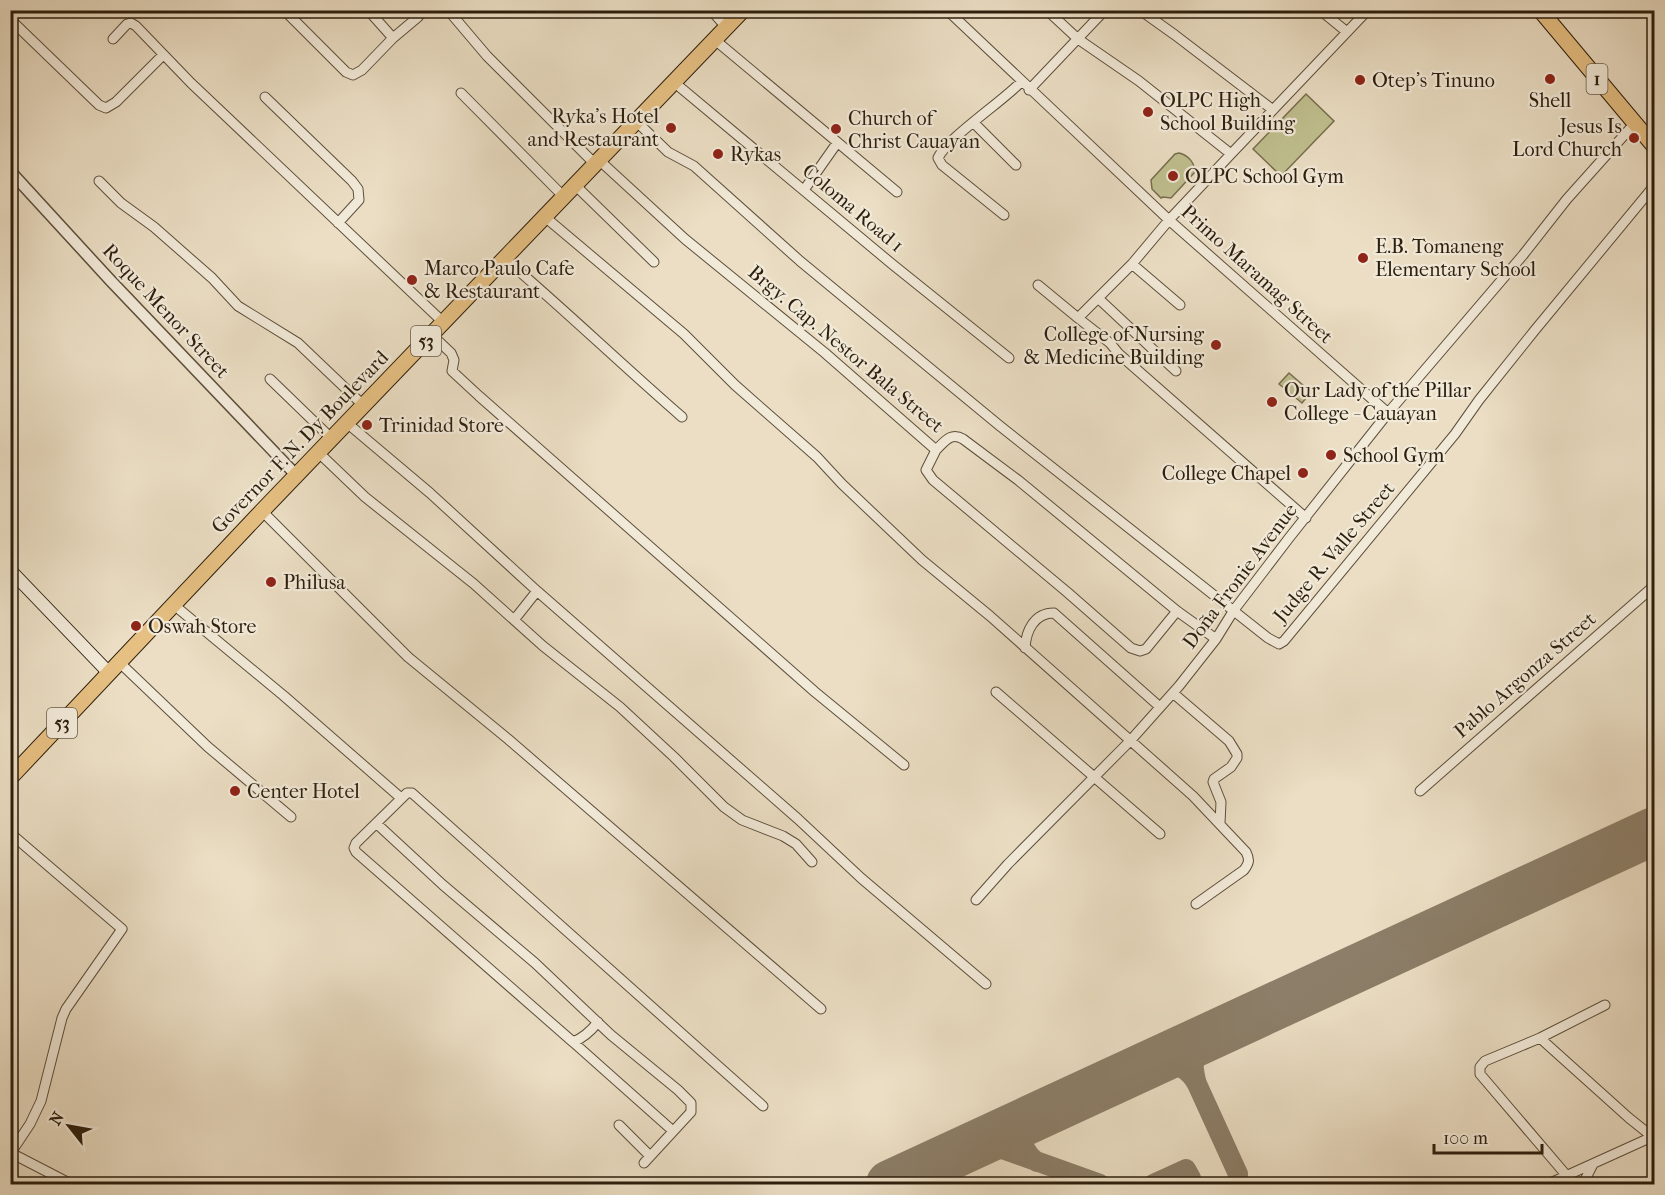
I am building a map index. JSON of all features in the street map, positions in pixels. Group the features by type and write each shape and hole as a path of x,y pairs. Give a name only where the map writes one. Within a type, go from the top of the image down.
{"highway":[{"name":"Governor F. N. Dy Boulevard","path":"12,776 262,511 743,10"},
{"name":"1","path":"1540,10 1654,146"}],"main road":[{"path":"10,570 114,668"}],"street":[{"path":"284,10 338,65 353,75 362,70 417,13"},
{"path":"368,10 393,38"},
{"name":"Brgy. Cap. Nestor Bala Street","path":"448,10 487,56 597,162 685,239 825,353 936,450 950,436 955,435 963,439 1018,480 1177,611 1216,639"},
{"path":"711,10 727,28"},
{"name":"Primo Maramag Street","path":"947,10 1169,220 1388,413"},
{"path":"1029,90 1105,10"},
{"path":"1140,10 1273,110"},
{"path":"1320,10 1347,32"},
{"path":"1078,318 1132,264 1169,220 1368,10"},
{"path":"1050,13 1078,39 1139,81 1232,154"},
{"path":"13,22 99,105 106,108 116,102 163,55"},
{"path":"113,39 128,24 133,23 163,55 444,323"},
{"path":"715,40 897,192"},
{"path":"1004,215 942,165 939,158 942,151 1008,96 1021,82"},
{"name":"Coloma Road 1","path":"675,83 892,264 1009,358"},
{"path":"461,93 564,197"},
{"path":"265,97 358,189 359,200 338,223"},
{"name":"Judge R. Valle Street","path":"637,122 668,152 694,166 800,261 992,419 1279,644 1284,641 1455,434 1535,330 1654,186"},
{"path":"974,123 1016,165"},
{"name":"Doña Fronie Avenue","path":"976,900 1130,741 1173,693 1216,639 1234,610 1388,413 1510,271 1567,199 1635,123"},
{"path":"804,190 837,143"},
{"name":"Roque Menor Street","path":"10,171 297,476"},
{"path":"99,181 121,203 154,227 212,278 238,306 298,343 364,406"},
{"path":"575,185 654,262"},
{"path":"545,217 684,334 735,385 818,457 842,484 905,544 1193,796 1220,823 1246,852 1249,863 1244,870 1196,904"},
{"path":"505,259 566,311 633,375 682,417"},
{"path":"1132,264 1180,305"},
{"path":"1038,285 1110,343 1119,354 1306,518"},
{"path":"1099,299 1176,371"},
{"path":"432,335 451,353 452,371 479,396 815,692 904,765"},
{"path":"270,380 332,439"},
{"path":"347,423 430,493 537,591 798,819 861,878 986,984"},
{"path":"936,450 926,470 933,480 1067,591 1131,648 1140,651 1146,649 1177,611"},
{"path":"319,453 365,497 474,584 543,646 620,707 724,807 742,820 783,836 796,844 812,862"},
{"path":"262,511 408,657 821,1009"},
{"name":"Pablo Argonza Street","path":"1420,792 1654,586"},
{"path":"514,620 537,591"},
{"path":"174,605 284,696 401,798"},
{"path":"1025,648 1029,628 1046,614 1054,613 1161,707"},
{"path":"114,668 291,817"},
{"path":"996,692 1160,834"},
{"path":"1173,693 1228,741 1237,754 1234,763 1213,782 1221,802 1220,823"},
{"path":"673,1131 356,852 354,848 356,843 407,792 414,794 763,1106"},
{"path":"377,824 442,885 535,963 611,1035 691,1103 691,1112 647,1159 619,1125"},
{"path":"10,833 122,929 66,1009 41,1101 30,1124 11,1153 71,1185"},
{"path":"1567,1176 1479,1070 1485,1061 1540,1038 1605,1005"},
{"path":"573,1042 598,1022"},
{"path":"1540,1038 1621,1111 1654,1137 1548,1185"},
{"path":"1582,1185 1593,1164"}],"shaded area":[{"path":"1306,94 1334,121 1281,176 1253,149"},
{"name":"OLPC School Gym","path":"1179,153 1190,160 1195,172 1171,198 1161,198 1152,189 1151,180 1175,154"},
{"path":"1289,373 1311,392 1302,403 1279,384"}],"taxiway":[{"path":"1224,1030 1207,1040 1197,1050 1194,1057 1194,1073 1238,1174 1237,1184"},
{"path":"1148,1065 1163,1063 1183,1068 1197,1084"},
{"path":"1035,1118 1024,1125 1021,1137 1027,1151 1037,1162"},
{"path":"975,1145 983,1143 991,1145 1100,1184"},
{"path":"1153,1184 1186,1169 1191,1178 1190,1184"}],"runway":[{"path":"890,1184 1654,831"}],"place":[{"name":"Shell","path":"1550,79"},
{"name":"Otep's Tinuno","path":"1360,80"},
{"name":"OLPC High School Building","path":"1148,112"},
{"name":"Ryka's Hotel and Restaurant","path":"671,128"},
{"name":"Church of Christ Cauayan","path":"836,129"},
{"name":"Jesus Is Lord Church","path":"1634,138"},
{"name":"Rykas","path":"718,154"},
{"name":"OLPC School Gym","path":"1173,176"},
{"name":"E.B. Tomaneng Elementary School","path":"1363,258"},
{"name":"Marco Paulo Cafe & Restaurant","path":"412,280"},
{"name":"College of Nursing & Medicine Building","path":"1216,345"},
{"name":"Our Lady of the Pillar College - Cauayan","path":"1272,402"},
{"name":"Trinidad Store","path":"367,425"},
{"name":"School Gym","path":"1331,455"},
{"name":"College Chapel","path":"1303,473"},
{"name":"Philusa","path":"271,582"},
{"name":"Oswah Store","path":"136,626"},
{"name":"Center Hotel","path":"235,791"}]}
